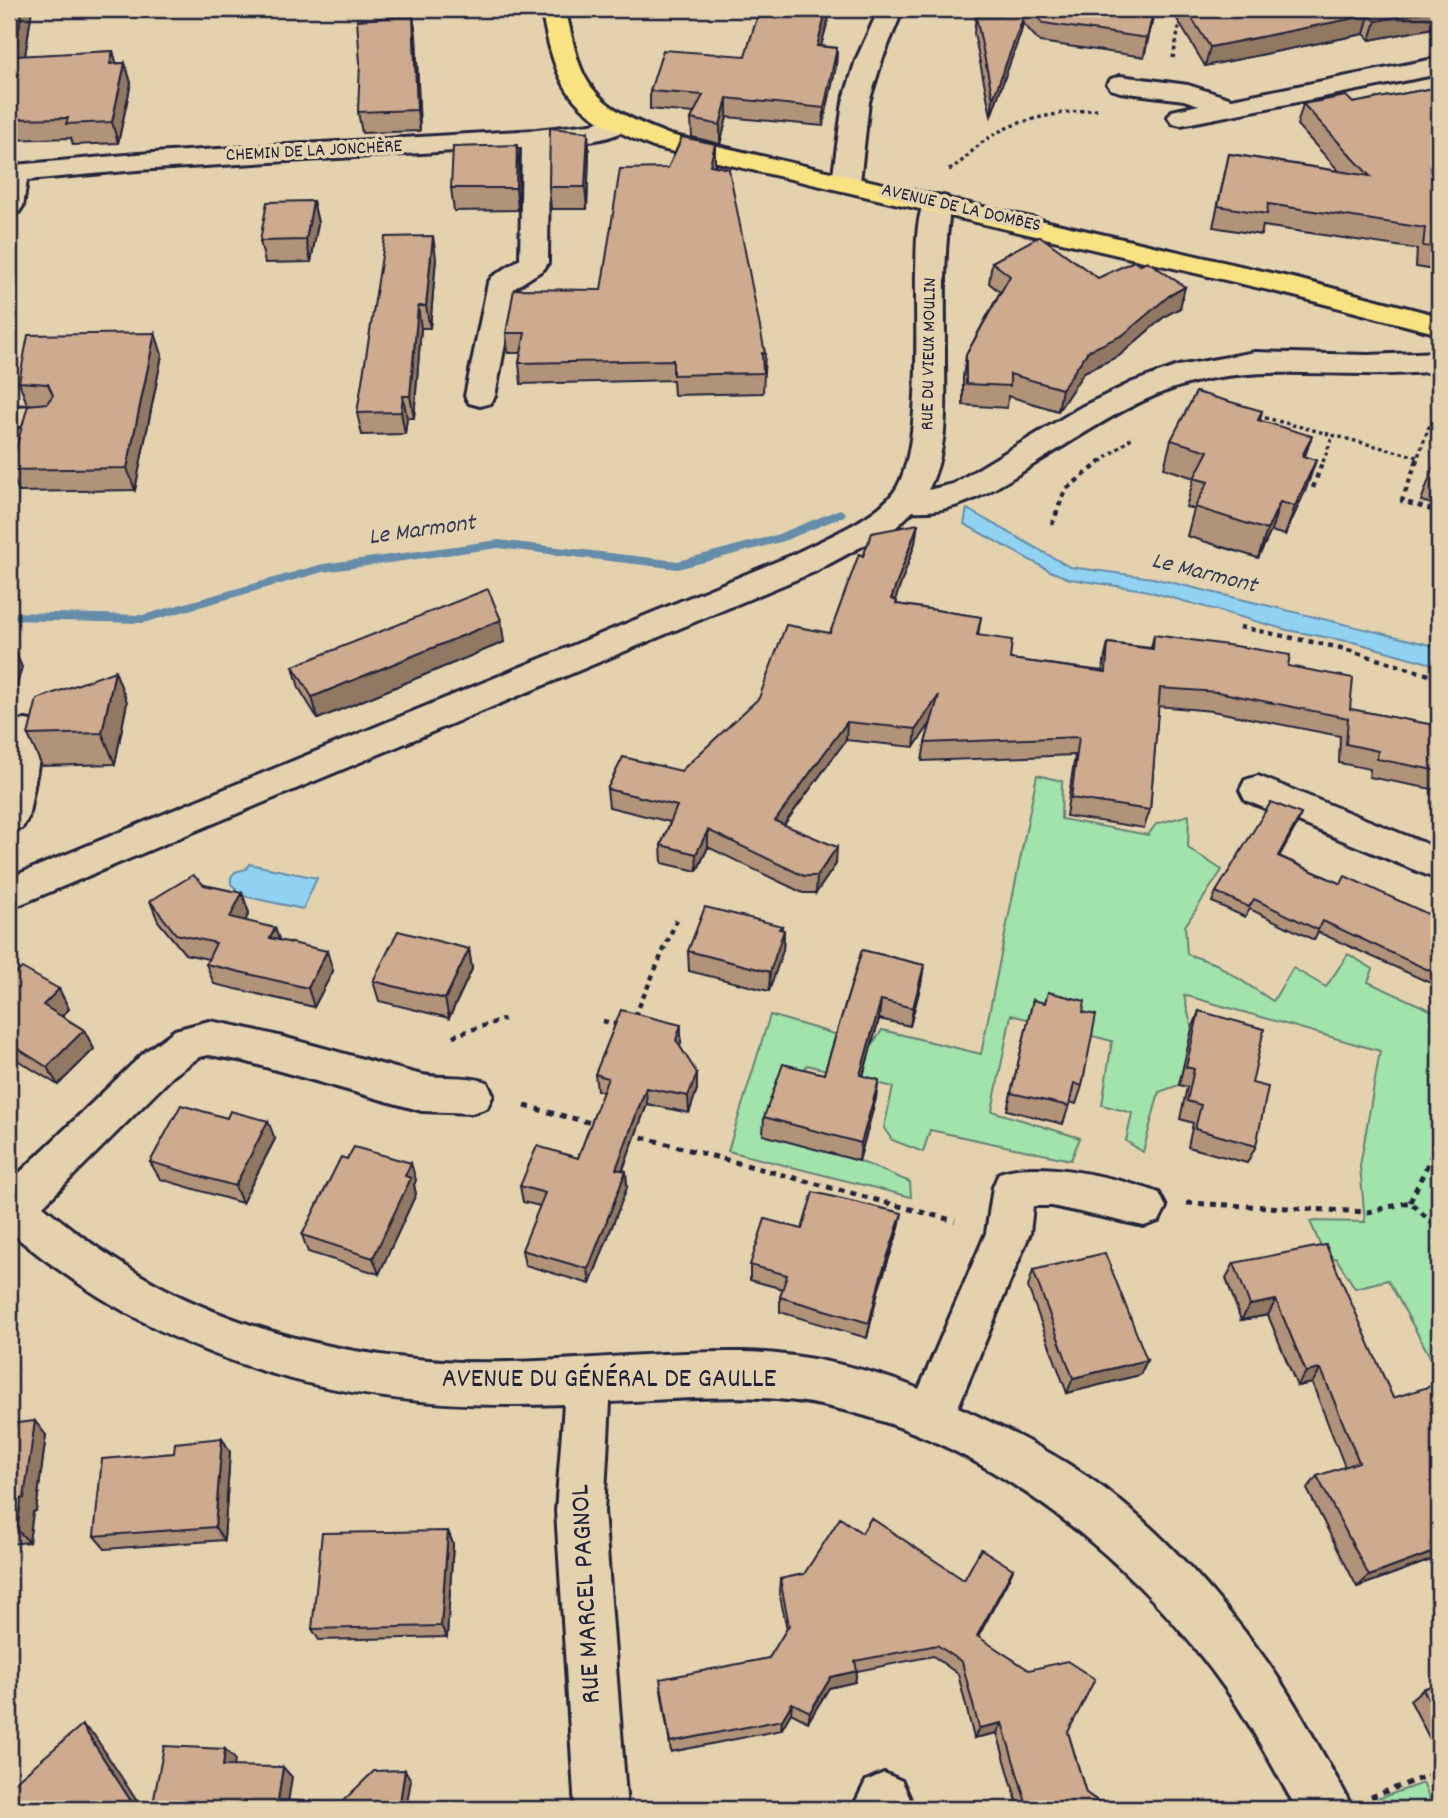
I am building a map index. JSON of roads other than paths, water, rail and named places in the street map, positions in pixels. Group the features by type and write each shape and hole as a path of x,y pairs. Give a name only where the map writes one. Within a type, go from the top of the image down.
{"main road":[{"name":"AVENUE DE LA DOMBES","path":"553,9 574,82 584,97 618,123 662,141 1297,288 1439,324"}],"street":[{"path":"846,182 856,102 869,60 891,9"},
{"path":"1181,117 1439,66"},
{"path":"1120,83 1188,93 1230,107"},
{"name":"CHEMIN DE LA JONCHÈRE","path":"12,174 137,162 536,138 596,132 618,123"},
{"path":"480,396 502,283 534,263 536,138"},
{"path":"9,205 12,174"},
{"name":"RUE DU VIEUX MOULIN","path":"905,500 916,480 929,436 931,256 937,204"},
{"path":"9,894 802,564 882,521 905,500 928,501 963,493 1092,414 1144,388 1189,373 1255,362 1368,365 1439,362"},
{"path":"1368,365 1439,387"},
{"path":"9,417 44,416"},
{"path":"9,734 26,733 9,818"},
{"path":"1258,790 1439,865"},
{"path":"10,1207 159,1064 189,1042 209,1038 244,1044 422,1093 472,1095"},
{"path":"930,1418 1008,1233 1014,1186 1052,1186 1163,1203"},
{"name":"AVENUE DU GÉNÉRAL DE GAULLE","path":"10,1207 55,1243 130,1293 189,1323 278,1354 352,1372 425,1381 507,1384 745,1374 826,1384 907,1406 982,1442 1072,1494 1128,1541 1184,1596 1343,1805"},
{"name":"RUE MARCEL PAGNOL","path":"590,1380 583,1433 580,1511 601,1809"}],"water":[{"path":"967,509 1070,567 1153,578 1439,647 1439,666 1357,643 1287,630 1144,590 1070,579 1050,571 964,524"},
{"path":"249,864 317,878 303,909 234,894 236,889 231,884 231,877 235,872 246,869"}],"waterway":[{"name":"Le Marmont","path":"9,616 143,619 323,568 498,544 678,565 780,538 840,513"}]}
